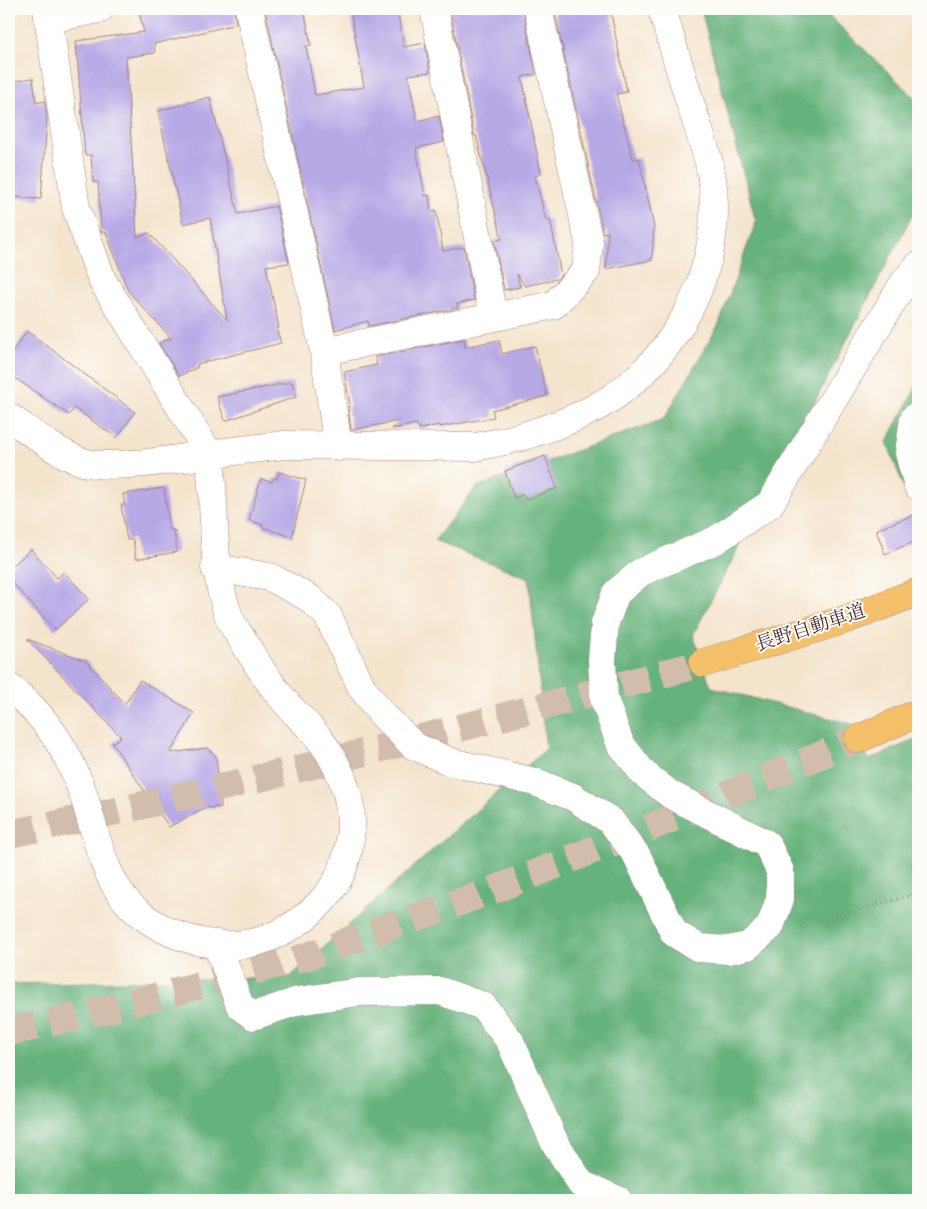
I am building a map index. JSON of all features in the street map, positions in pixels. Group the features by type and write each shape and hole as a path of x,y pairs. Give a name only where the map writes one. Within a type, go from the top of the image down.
{"highway":[{"name":"長野自動車道","path":"703,663 847,619 918,592"},
{"path":"858,739 918,713"}],"street":[{"path":"9,687 38,714 56,735 82,789 98,844 122,896 137,912 173,934 217,944 242,944 265,940 287,930 307,916 334,887 342,871 352,827 350,797 340,770 320,740 282,698 256,662 229,618 216,568 209,454 102,280 76,208 48,14 100,9"},
{"path":"249,9 324,351 338,447"},
{"path":"434,9 493,316"},
{"path":"324,351 554,305 586,272 589,244 538,9"},
{"path":"9,417 48,444 81,462 102,465 150,462 284,445 475,447 517,437 584,413 614,395 644,370 671,340 694,302 707,266 712,230 711,172 662,9"},
{"path":"216,568 270,577 309,598 328,616 362,688 382,714 414,746 451,762 535,782 573,797 611,821 637,856 674,933 699,948 728,950 748,946 770,927 780,899 780,871 767,844 671,795 644,773 620,743 604,700 602,660 605,623 616,593 641,572 716,540 770,504 905,281 918,266"},
{"path":"918,415 914,418 909,453 918,486"},
{"path":"217,944 240,1006 253,1016 298,1001 359,992 440,991 483,1006 510,1041 554,1141 581,1184 618,1200"}],"path":[{"path":"772,921 796,928 918,894"}],"green space":[{"path":"701,9 822,9 918,101 918,204 693,635 711,687 851,724 869,760 918,738 918,1200 9,1200 9,984 290,977 546,749 529,578 434,541 477,487 664,419 719,324 756,222"},
{"path":"918,384 918,492 907,496 887,442"}],"building":[{"path":"138,9 234,9 236,24 154,44 155,53 126,57 137,237 149,233 227,320 210,218 183,224 158,111 210,97 238,214 276,206 289,263 266,266 279,328 276,328 281,343 197,364 198,367 179,376 159,343 171,338 128,291 106,232 101,232 98,182 93,182 91,155 85,155 76,41 144,32"},
{"path":"265,9 304,9 311,45 306,46 315,95 364,87 350,9 397,9 404,47 425,43 430,72 408,75 417,121 439,116 444,142 416,148 425,196 429,195 431,211 436,210 443,251 464,247 474,300 457,304 458,308 369,326 368,321 335,330"},
{"path":"450,9 523,9 536,74 522,77 541,174 535,176 546,220 550,219 561,275 557,279 525,286 517,274 520,287 504,290 494,240 502,239 476,135 474,136"},
{"path":"554,9 610,9 627,92 616,94 633,159 639,158 654,227 652,260 606,269 608,232 603,233"},
{"path":"33,78 36,103 45,101 47,120 41,199 9,197 9,82"},
{"path":"27,331 135,412 117,438 74,408 69,415 9,374 9,357"},
{"path":"464,339 465,347 499,340 502,354 535,346 547,396 492,410 494,417 440,427 440,425 420,429 416,424 392,429 399,421 351,430 348,407 350,406 344,372 377,365 375,357"},
{"path":"292,382 296,397 225,421 217,397"},
{"path":"545,456 557,488 526,500 523,495 514,498 505,471"},
{"path":"279,472 306,480 292,537 262,527 263,525 249,520 261,479 272,482 274,478 277,479"},
{"path":"164,488 170,530 174,530 177,552 136,559 133,539 127,540 121,505 125,505 123,494"},
{"path":"918,513 918,540 885,554 876,530"},
{"path":"31,549 57,578 64,572 89,599 55,630 9,579 9,569"},
{"path":"27,639 86,661 125,704 140,680 194,713 170,753 207,748 216,756 221,807 204,808 169,827 112,743 121,737"}],"tunnel":[{"path":"9,834 183,796 357,754 703,663"},
{"path":"9,1032 106,1010 305,957 496,889 678,816 858,739"}]}
